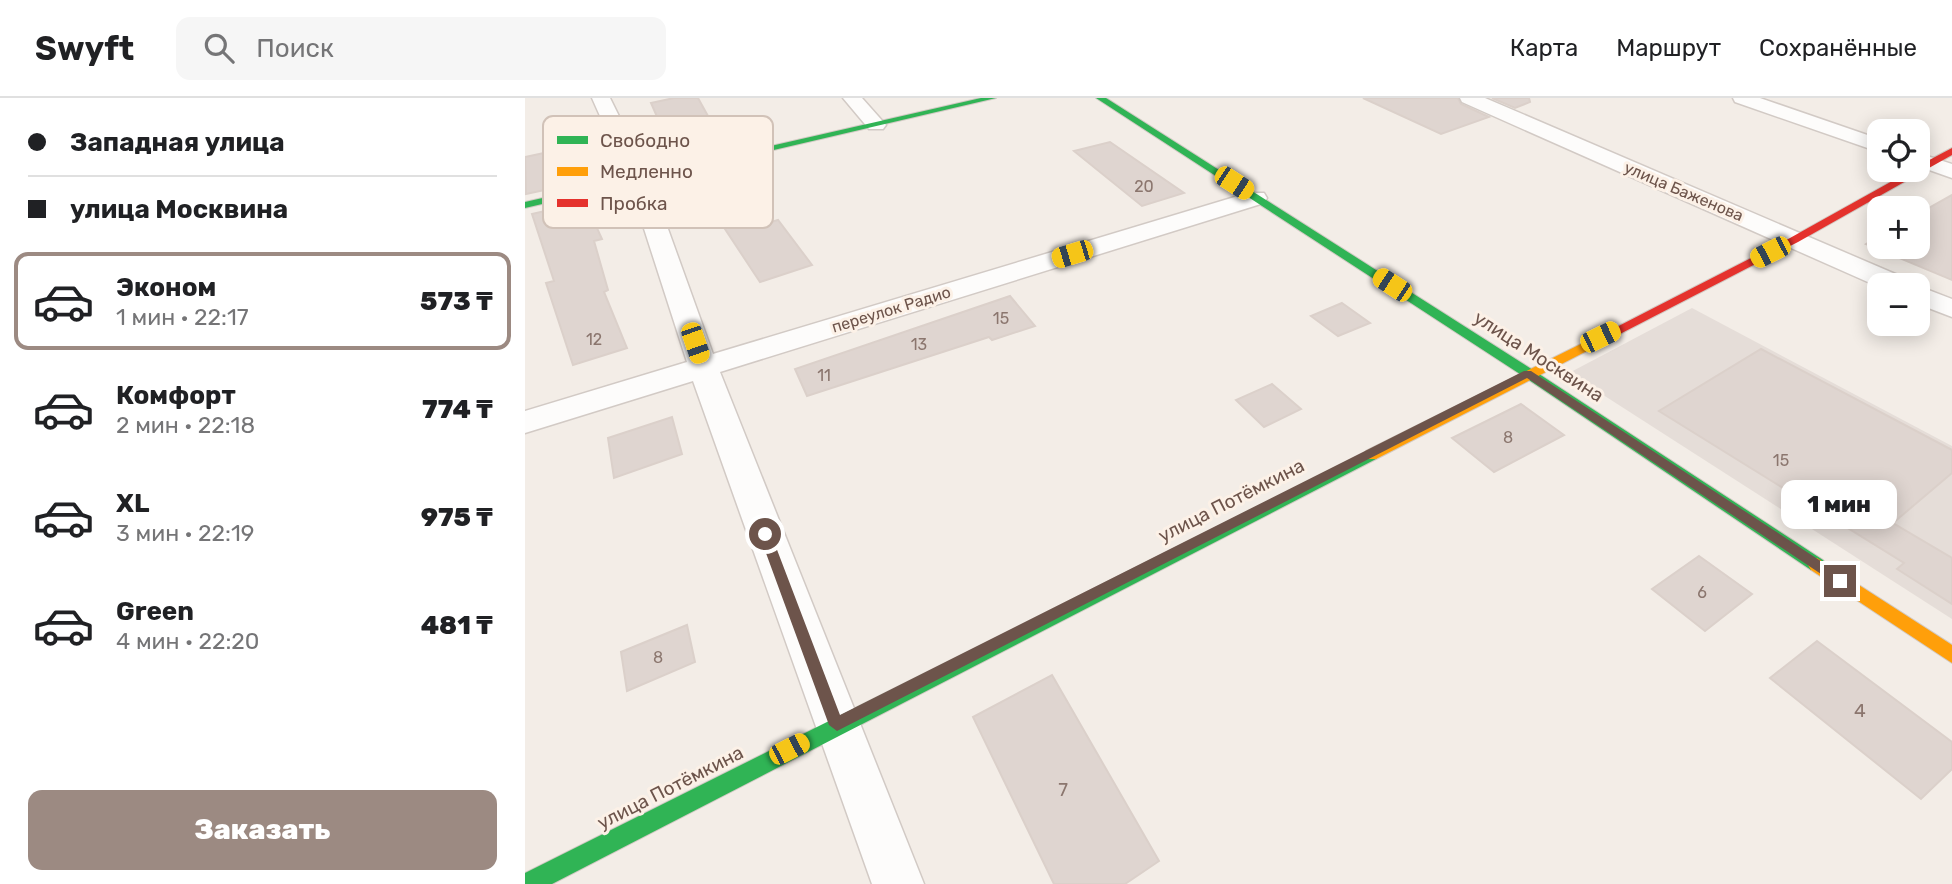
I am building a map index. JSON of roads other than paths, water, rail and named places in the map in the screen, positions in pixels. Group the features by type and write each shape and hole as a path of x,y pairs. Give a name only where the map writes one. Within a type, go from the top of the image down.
{"street":[{"path":"601,98 609,116"},
{"path":"852,98 876,125"},
{"path":"773,148 992,98"},
{"name":"улица Москвина","path":"1100,98 1528,373 1952,654"},
{"name":"улица Баженова","path":"1469,98 1870,273"},
{"path":"1742,98 1867,142"},
{"name":"улица Потёмкина","path":"1930,159 1952,151"},
{"path":"1930,163 1952,171"},
{"name":"улица Потёмкина","path":"528,884 1794,240 1889,182"},
{"name":"переулок Радио","path":"525,422 1257,198"},
{"path":"525,205 543,201"},
{"path":"656,228 703,367 898,884"},
{"path":"1930,299 1952,309"}]}
